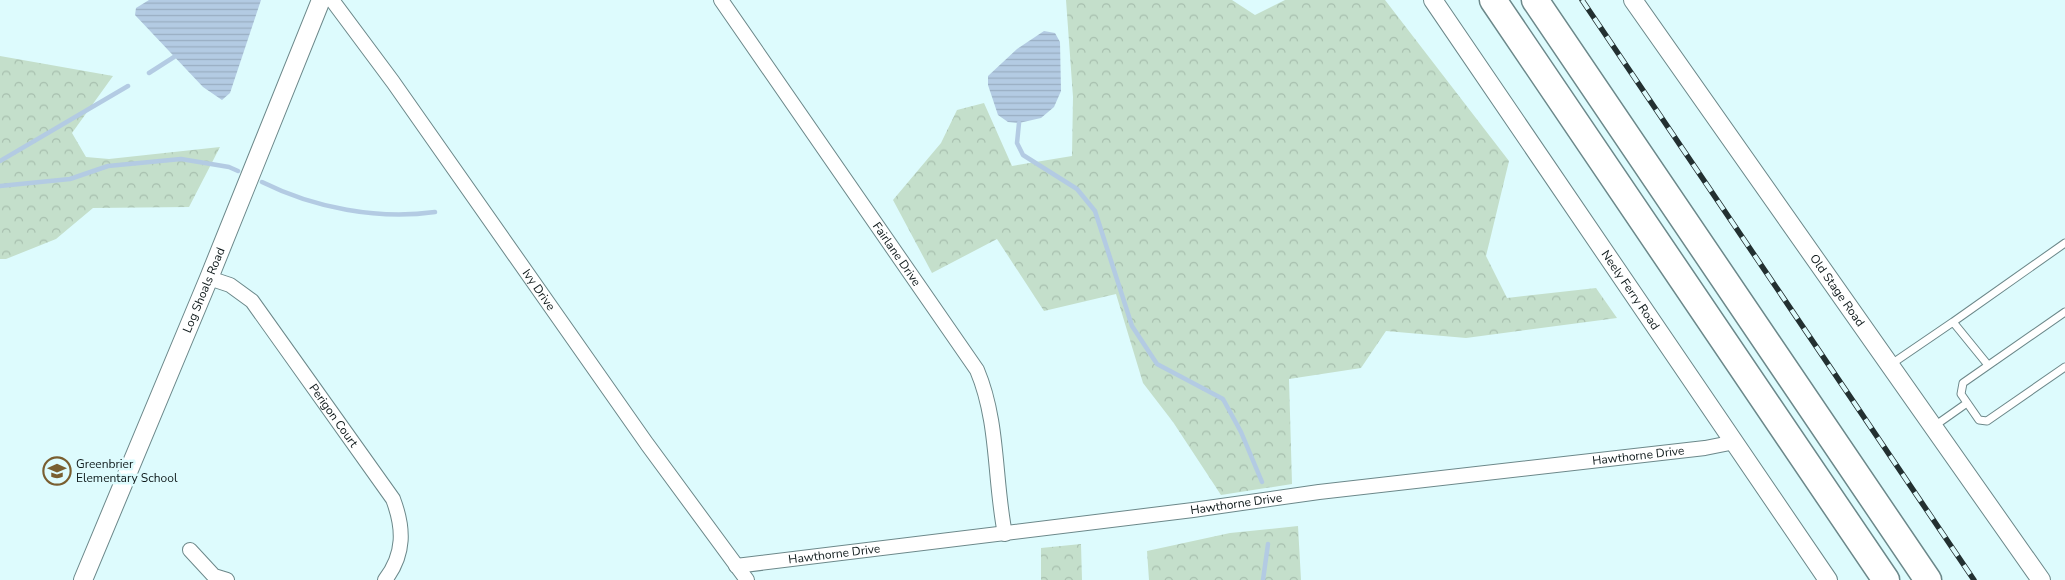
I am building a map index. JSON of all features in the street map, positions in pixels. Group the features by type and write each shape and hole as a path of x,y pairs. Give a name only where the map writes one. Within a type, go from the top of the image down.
{"highway":[{"path":"1493,0 1886,580"},
{"path":"1536,0 1928,580"}],"street":[{"name":"Log Shoals Road","path":"83,580 209,278 321,0"},
{"name":"Ivy Drive","path":"332,0 393,82 647,444 746,580"},
{"name":"Fairlane Drive","path":"721,0 977,370 986,392 991,412 1000,510 1005,534"},
{"name":"Neely Ferry Road","path":"1432,0 1828,580"},
{"name":"Old Stage Road","path":"1634,0 2041,580"},
{"name":"Perigon Court","path":"209,278 230,285 252,301 393,499 401,520 401,540 396,561 385,580"},
{"name":"Hawthorne Drive","path":"736,566 1005,534 1319,492 1705,448 1735,442"},
{"path":"190,550 214,576 227,580"}],"lane":[{"path":"1890,365 2065,242"},
{"path":"2065,312 1963,383 1961,394 1979,420 1987,421 2065,367"},
{"path":"1953,322 1988,365"},
{"path":"1933,427 1967,403"}],"green space":[{"path":"1066,0 1232,0 1255,15 1285,0 1385,0 1509,161 1486,256 1507,298 1596,288 1617,318 1466,338 1386,331 1361,368 1289,379 1292,484 1221,495 1173,422 1143,383 1116,294 1044,311 997,239 932,273 893,200 941,143 957,110 984,103 1012,166 1072,156 1073,97"},
{"path":"0,56 113,76 72,133 86,157 109,159 220,147 189,207 93,208 56,239 6,259 0,259"},
{"path":"1298,526 1301,580 1149,580 1147,551 1230,533"},
{"path":"1081,544 1082,580 1041,580 1041,548"}],"water":[{"path":"149,0 261,0 230,93 222,100 203,87 135,15 136,8"},
{"path":"1044,31 1055,33 1060,42 1061,91 1054,107 1041,118 1019,123 1008,122 998,115 988,85 988,76 1017,49"}],"waterway":[{"path":"149,73 174,57"},
{"path":"0,161 128,86"},
{"path":"1019,123 1017,143 1023,155 1077,189 1095,211 1132,326 1157,364 1223,399 1241,432 1262,482"},
{"path":"0,186 70,179 108,166 181,159 229,167 238,171"},
{"path":"262,182 303,199 347,210 391,214 435,212"},
{"path":"1263,580 1268,544"}],"railway":[{"path":"1582,0 1974,580"}],"place":[{"name":"Greenbrier Elementary School","path":"57,471"}]}
